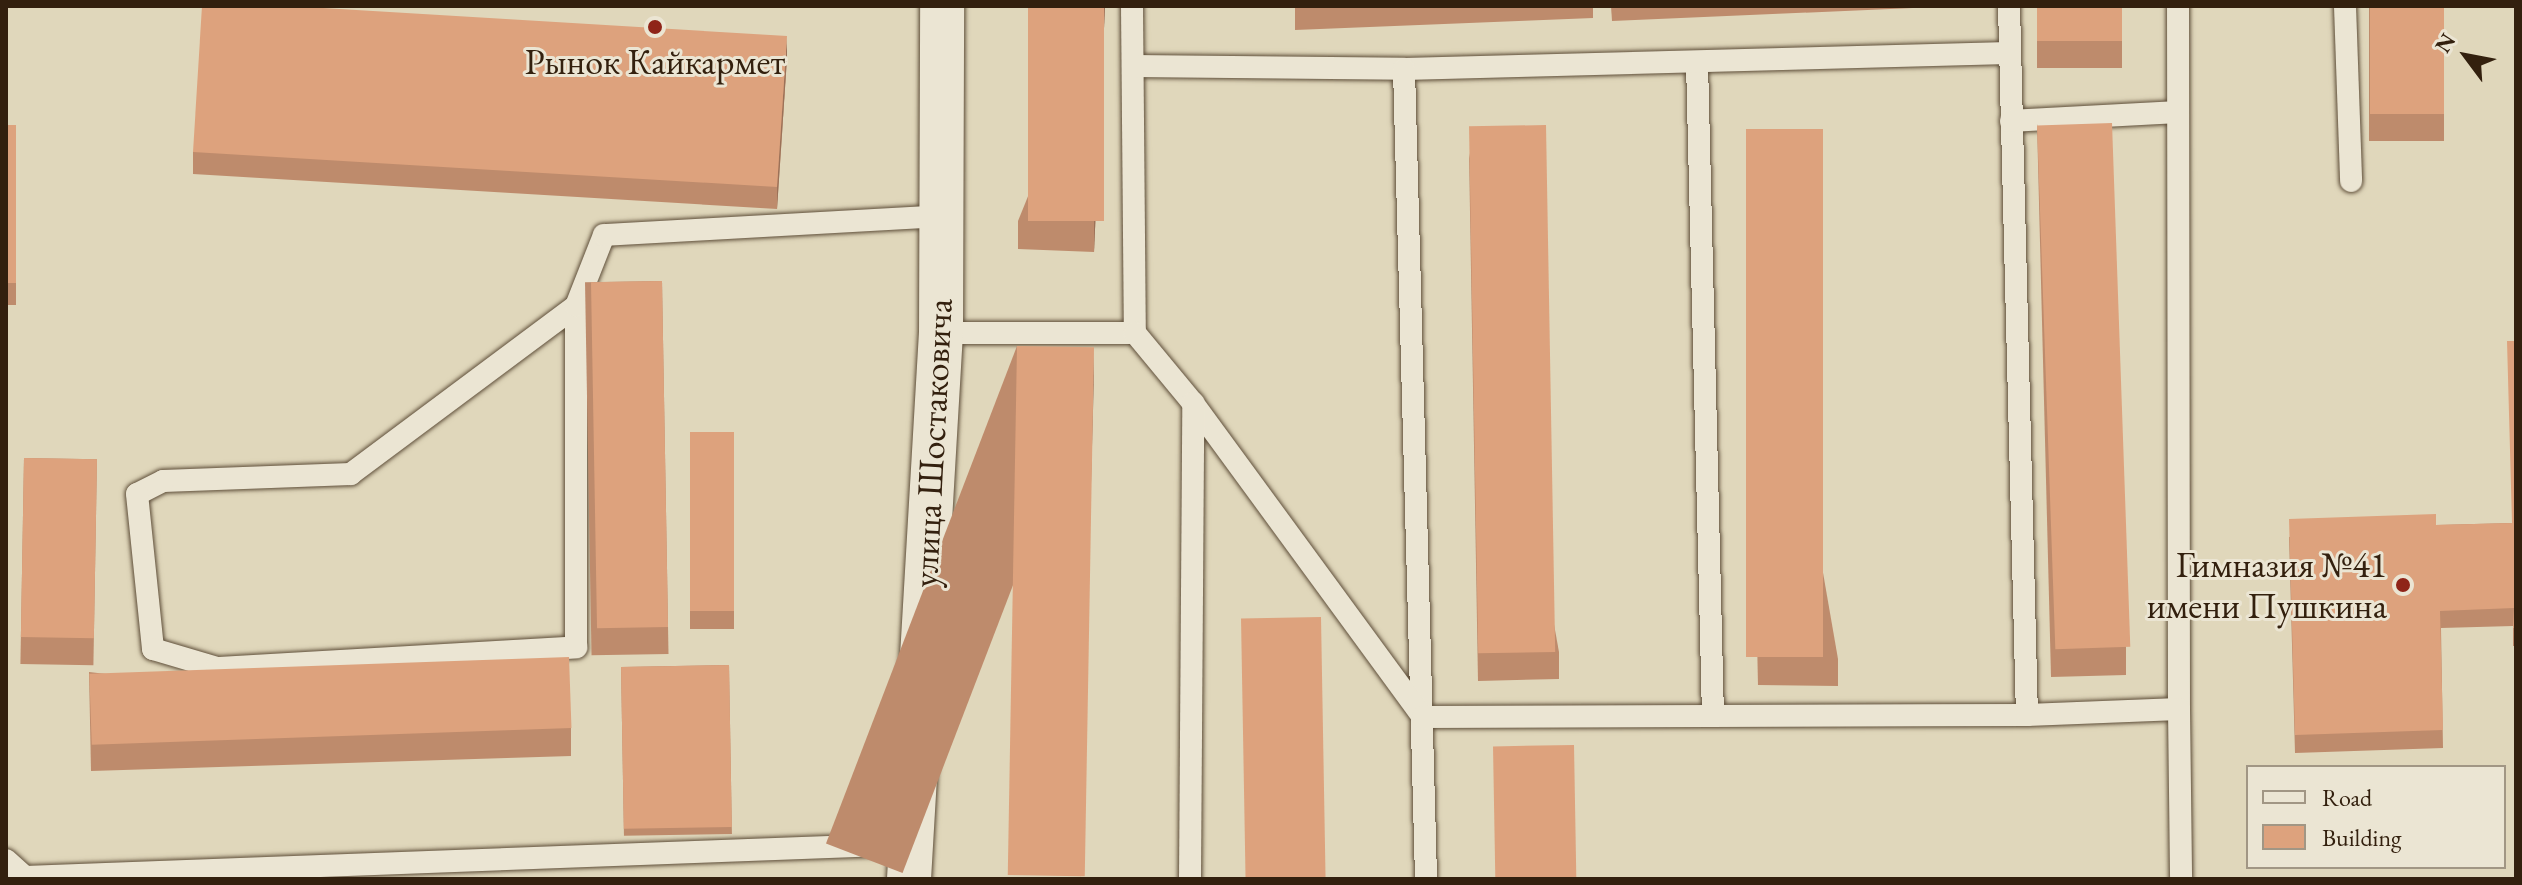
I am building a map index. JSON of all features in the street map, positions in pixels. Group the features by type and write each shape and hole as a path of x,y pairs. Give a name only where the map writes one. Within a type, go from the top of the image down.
{"street":[{"name":"улица Шостаковича","path":"909,862 941,333 942,6"}],"lane":[{"path":"1132,6 1135,333 1193,403 1423,717"},
{"path":"2009,6 2027,715"},
{"path":"2178,6 2181,879"},
{"path":"2345,6 2351,181"},
{"path":"1133,66 1404,69 2009,53"},
{"path":"1697,62 1713,716"},
{"path":"1404,69 1426,879"},
{"path":"2011,121 2177,112"},
{"path":"576,306 351,474 163,481 137,494 153,649 217,668 576,647 576,306 604,235 939,216"},
{"path":"941,333 1135,333"},
{"path":"1190,879 1193,403"},
{"path":"1423,717 2027,715 2179,709"},
{"path":"6,860 25,877 909,862"}],"building":[{"path":"202,6 290,6 787,36 777,187 193,152"},
{"path":"1028,6 1104,6 1104,221 1028,221"},
{"path":"2037,6 2122,6 2122,41 2037,41"},
{"path":"2370,6 2444,6 2444,114 2370,114"},
{"path":"2112,123 2130,647 2055,649 2037,126"},
{"path":"6,125 16,125 16,283 6,283"},
{"path":"1546,125 1555,652 1478,653 1469,126"},
{"path":"1746,129 1823,129 1823,657 1746,657"},
{"path":"662,281 668,627 597,628 591,282"},
{"name":"Гимназия №41 имени Пушкина","path":"2507,341 2516,341 2516,628 2513,628 2514,608 2440,611 2443,730 2295,735 2289,519 2436,514 2436,525 2512,523"},
{"path":"1017,346 1094,347 1085,876 1008,875"},
{"path":"690,432 734,432 734,611 690,611"},
{"path":"24,458 97,459 94,638 21,637"},
{"path":"1321,617 1326,879 1246,879 1241,618"},
{"path":"569,657 571,728 92,745 89,674"},
{"path":"729,665 732,827 624,829 621,667"},
{"path":"1574,745 1576,879 1495,879 1493,746"}],"place":[{"name":"Рынок Кайкармет","path":"655,27"},
{"name":"Гимназия №41 имени Пушкина","path":"2403,585"}]}
